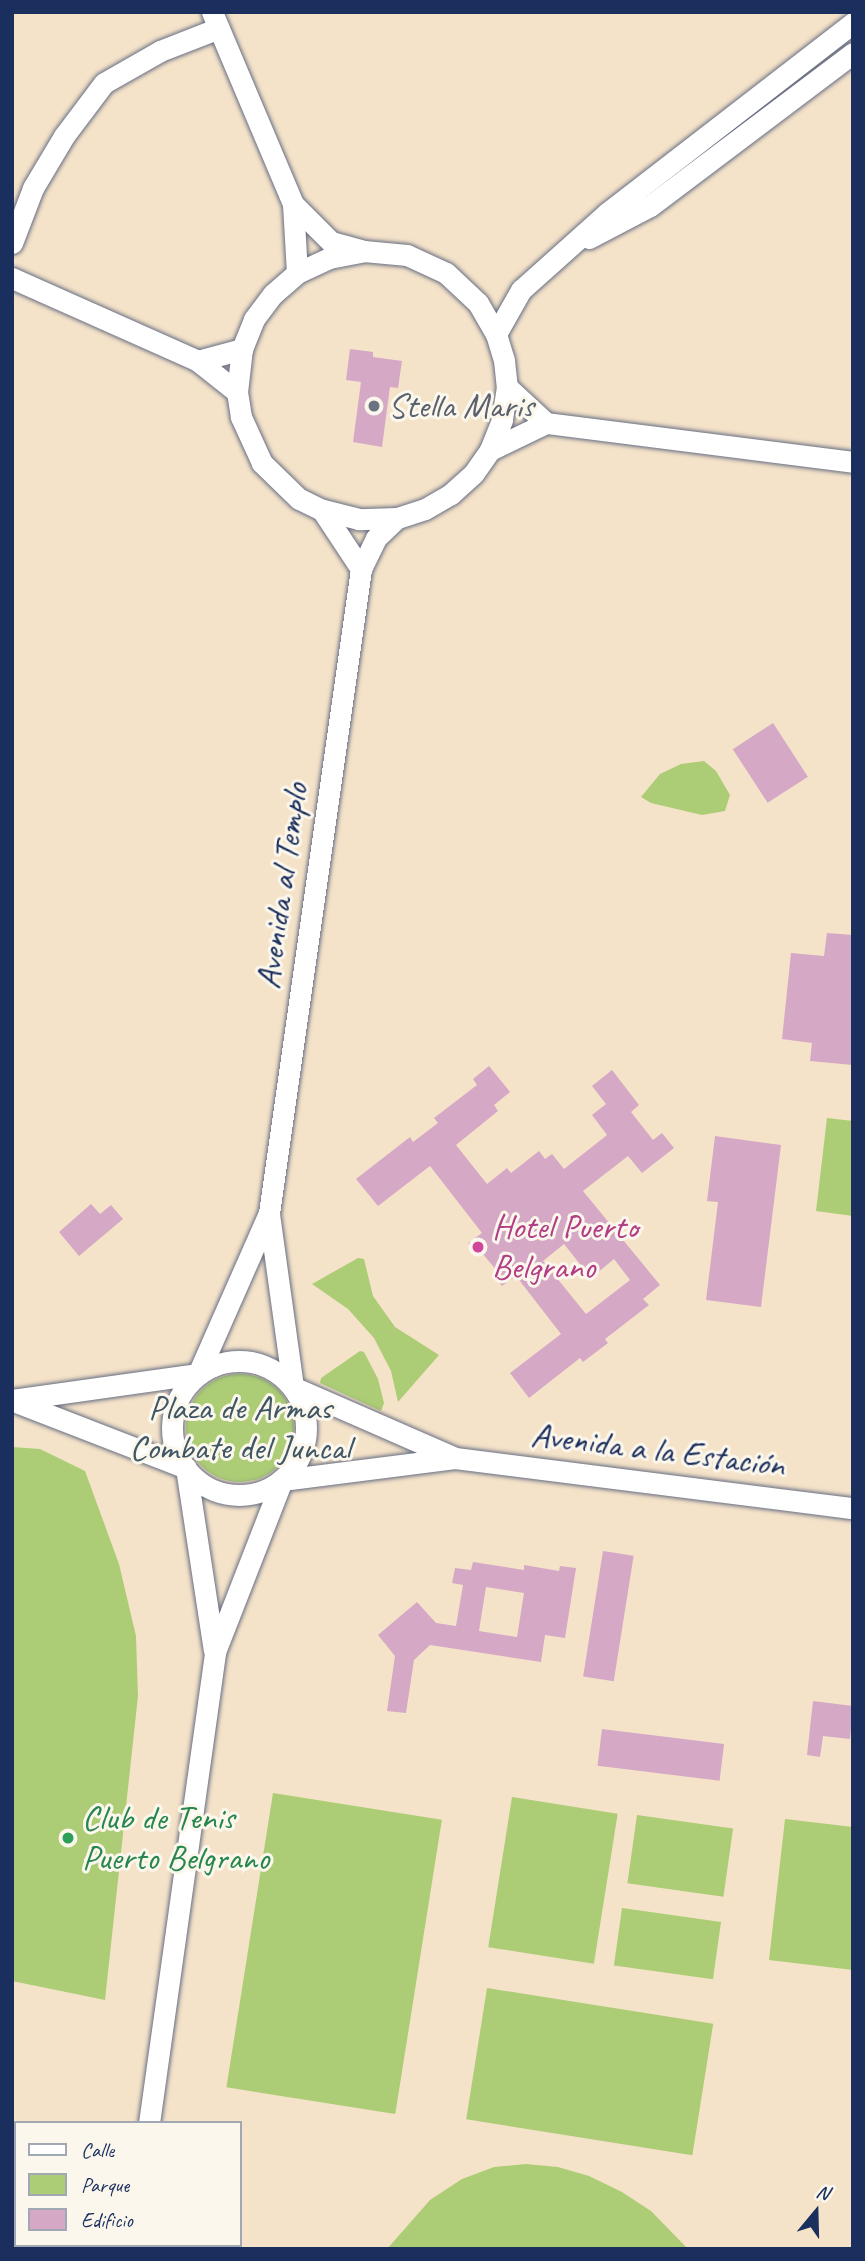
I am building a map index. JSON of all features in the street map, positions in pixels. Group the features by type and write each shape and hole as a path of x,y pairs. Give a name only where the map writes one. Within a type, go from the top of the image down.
{"street":[{"path":"12,243 33,188 64,136 104,83 216,20 293,204 297,273"},
{"path":"496,334 521,290 640,185 853,23"},
{"path":"574,245 621,224 650,206 853,53"},
{"path":"293,204 331,242 364,251 407,255 446,273 478,303 496,334 504,360 507,387 502,420 490,450 473,474 451,494 425,509 397,517 359,519 322,510 299,499 262,463 249,441 237,392 242,349 254,320 273,294 297,273 329,258 364,251"},
{"path":"12,278 198,361 237,392"},
{"path":"478,303 521,290"},
{"path":"198,361 242,349"},
{"path":"507,387 546,423"},
{"path":"490,450 546,423 853,462"},
{"path":"322,510 361,569"},
{"name":"Avenida al Templo","path":"269,1213 361,569 376,538 397,517"},
{"path":"269,1213 198,1374 178,1399 172,1423 175,1447 186,1468 200,1482 226,1494 256,1493 282,1480 455,1458"},
{"path":"149,2121 215,1652 282,1480 296,1465 306,1436 303,1405 293,1387 269,1213"},
{"path":"12,1400 198,1374 222,1363 248,1361 273,1369 293,1387 455,1458"},
{"path":"12,1400 186,1468"},
{"name":"Avenida a la Estación","path":"455,1458 853,1508"},
{"path":"186,1468 215,1652"}],"green space":[{"path":"704,761 716,771 730,795 725,811 702,815 651,803 641,797 660,774 681,764"},
{"path":"827,1118 853,1121 853,1216 816,1211"},
{"path":"358,1258 364,1259 373,1296 395,1327 439,1355 398,1402 391,1371 374,1338 348,1309 312,1284"},
{"path":"360,1351 364,1352 378,1379 384,1403 381,1411 320,1383 321,1378"},
{"name":"Plaza de Armas Combate del Juncal","path":"240,1374 260,1379 278,1390 289,1408 294,1428 289,1448 278,1466 260,1477 240,1482 220,1477 202,1466 191,1448 186,1428 191,1408 202,1390 220,1379"},
{"name":"Club de Tenis Puerto Belgrano","path":"12,1447 40,1449 85,1471 119,1564 136,1636 138,1696 105,2000 12,1981"},
{"path":"273,1793 442,1820 395,2114 226,2087"},
{"path":"512,1797 618,1814 594,1964 488,1947"},
{"path":"637,1815 733,1828 723,1897 627,1883"},
{"path":"785,1819 853,1827 853,1970 769,1960"},
{"path":"622,1908 721,1922 713,1979 614,1965"},
{"path":"487,1988 713,2024 692,2155 466,2119"},
{"path":"526,2164 558,2167 589,2176 622,2192 651,2211 688,2249 387,2249 430,2200 462,2179 494,2167"}],"building":[{"path":"350,349 373,352 373,357 402,361 398,388 390,387 382,447 353,442 361,382 346,380"},
{"path":"773,723 808,777 768,803 733,749"},
{"path":"827,933 853,935 853,1065 810,1061 812,1043 782,1039 791,953 824,956"},
{"path":"489,1066 510,1092 494,1105 498,1111 456,1145 487,1184 507,1168 511,1173 539,1151 545,1159 552,1154 564,1169 607,1135 592,1115 606,1104 592,1086 612,1070 639,1105 631,1112 653,1140 662,1133 674,1148 642,1173 628,1156 583,1191 660,1285 643,1299 649,1305 605,1339 608,1343 583,1362 580,1358 529,1398 510,1373 561,1334 516,1276 502,1286 493,1275 498,1272 482,1253 478,1256 468,1243 482,1233 430,1166 378,1206 356,1179 410,1137 413,1142 438,1123 434,1118 477,1085 473,1079","holes":["564,1244 591,1278 614,1259 630,1280 586,1314 543,1261"]},
{"path":"715,1136 781,1145 761,1307 706,1300 718,1202 707,1201"},
{"path":"91,1204 100,1214 111,1205 123,1219 79,1256 59,1232"},
{"path":"603,1551 634,1556 614,1681 583,1676"},
{"path":"473,1562 524,1570 524,1565 559,1571 560,1566 576,1568 565,1638 545,1635 541,1662 430,1645 414,1660 406,1713 387,1711 395,1656 378,1635 417,1602 436,1623 456,1626 463,1585 452,1583 455,1568 471,1570","holes":["486,1587 524,1593 517,1637 479,1631"]},
{"path":"813,1701 853,1706 850,1739 823,1736 820,1757 807,1755"},
{"path":"602,1729 724,1744 720,1781 597,1766"}],"place":[{"name":"Stella Maris","path":"374,406"},
{"name":"Hotel Puerto Belgrano","path":"478,1247"},
{"name":"Club de Tenis Puerto Belgrano","path":"68,1838"}]}
